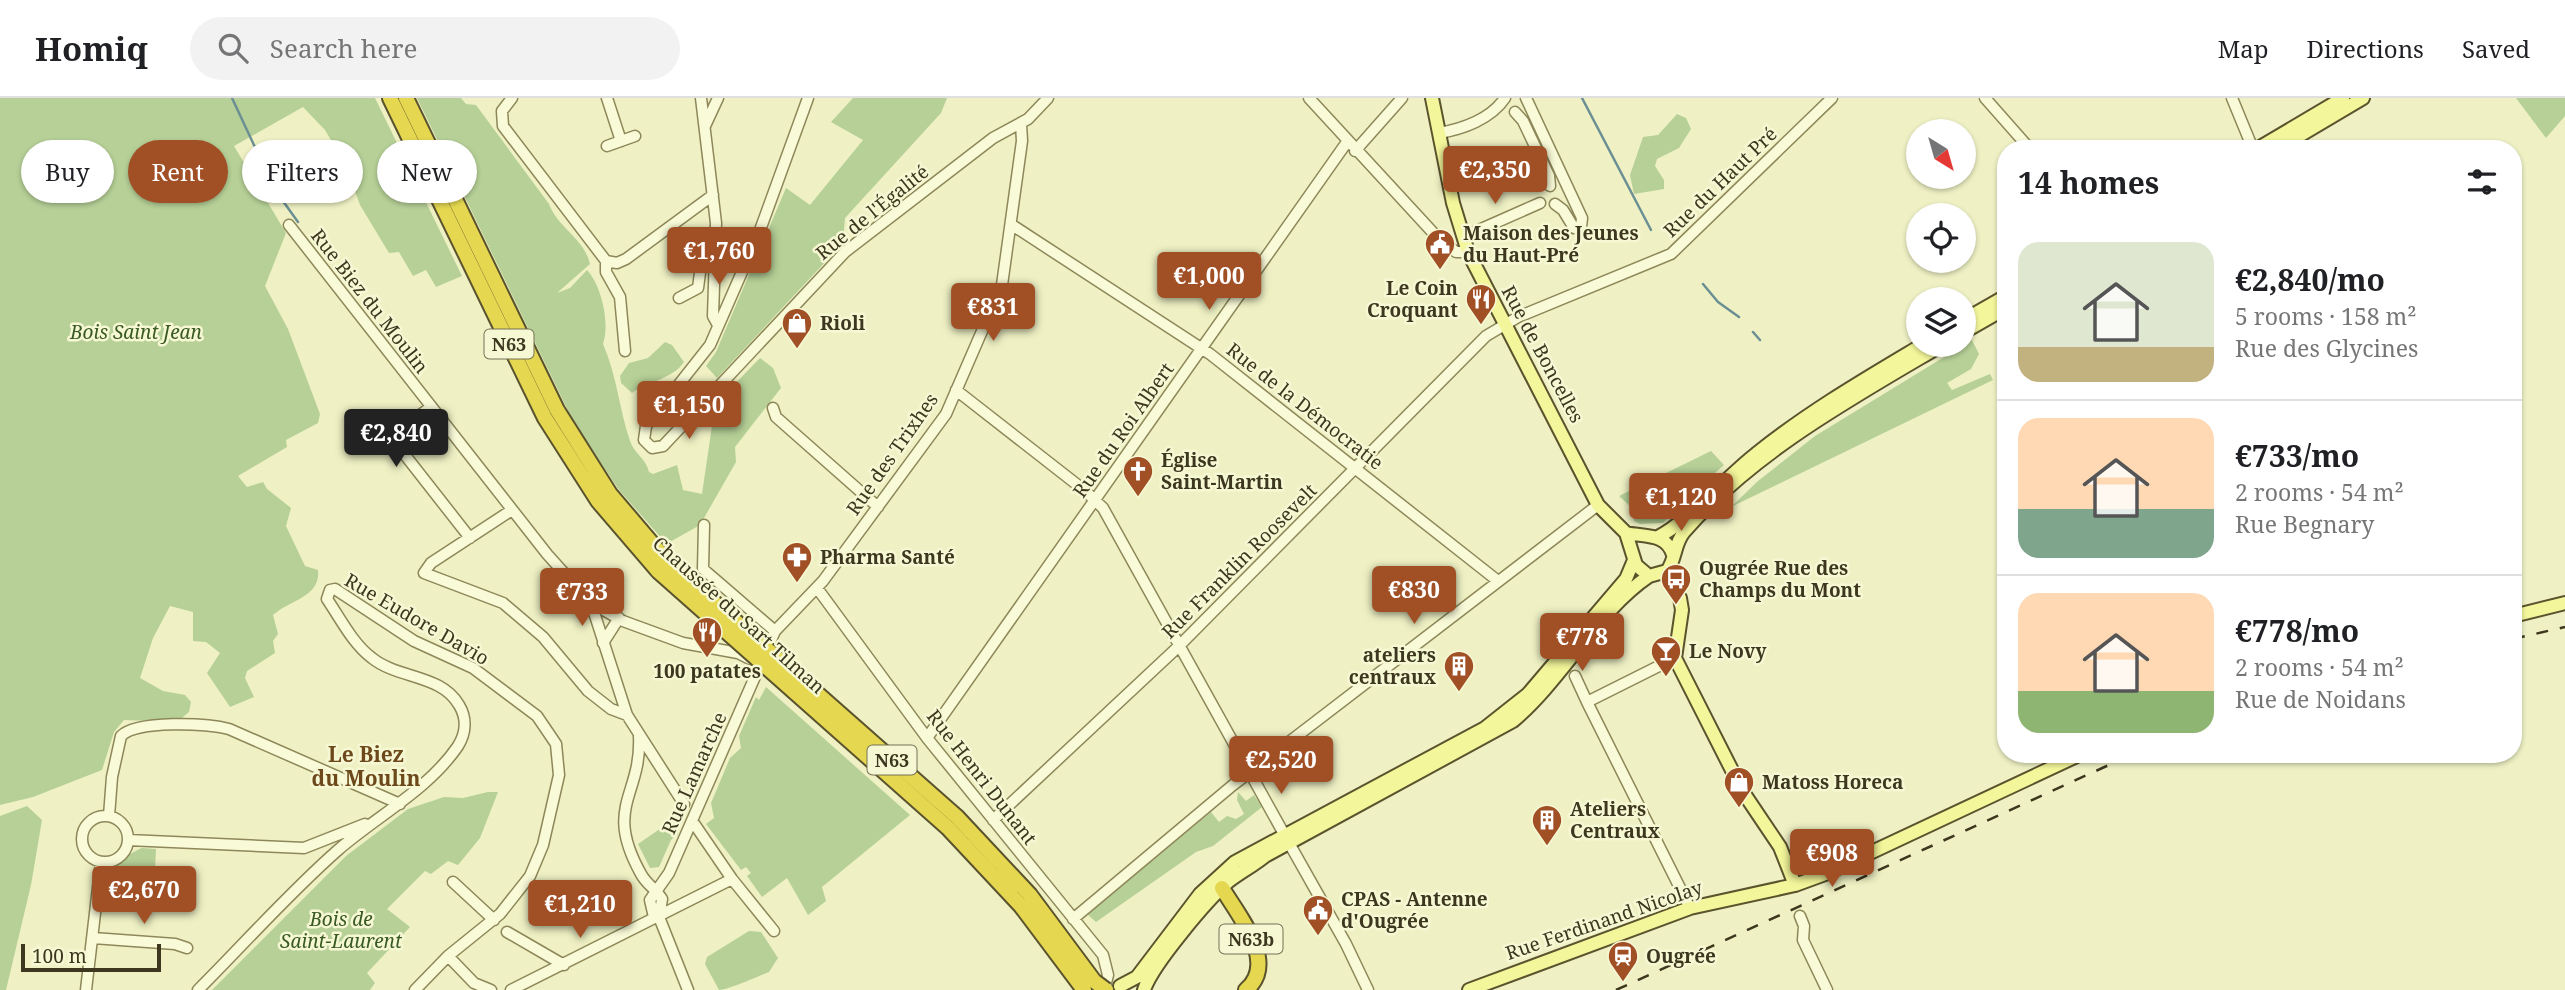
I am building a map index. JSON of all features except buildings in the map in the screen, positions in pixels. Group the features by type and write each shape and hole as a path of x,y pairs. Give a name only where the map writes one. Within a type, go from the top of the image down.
{"highway":[{"name":"Chaussée du Sart Tilman","path":"390,98 545,418 598,501 662,566 957,817 1030,895 1105,988"},
{"name":"Chaussée du Sart Tilman","path":"405,98 557,410 610,494 662,566"},
{"name":"N63b","path":"1222,888 1260,961 1258,978 1246,990"}],"main road":[{"name":"Rue de Boncelles","path":"1432,98 1468,253 1598,505 1626,533 1638,568 1649,576"},
{"path":"2271,140 2343,98"},
{"path":"2292,140 2363,98"},
{"path":"1976,313 1997,301"},
{"path":"1976,325 1997,313"},
{"path":"1144,990 1178,940 1222,888 1287,839 1485,728 1513,709 1626,579 1638,544 1675,528 1727,478 1793,425 1906,355"},
{"path":"1105,988 1137,977 1200,894 1245,856 1287,839 1513,721 1541,695 1632,589 1649,576 1665,573 1671,565 1682,534 1769,456 1852,397 1921,357"},
{"path":"1626,533 1669,544 1673,555"},
{"path":"1665,573 1680,598 1682,610 1675,657 1742,792 1780,847 1795,885"},
{"path":"2522,614 2565,603"},
{"name":"Rue Ferdinand Nicolay","path":"1469,990 1690,908 1795,885 1891,845 2062,763"}],"street":[{"path":"512,98 504,106 501,116 505,129 606,261 606,272 620,297 625,351"},
{"path":"607,98 621,141"},
{"path":"701,98 716,233 713,316 719,325"},
{"path":"705,126 718,98"},
{"name":"Rue de l'Égalité","path":"808,98 759,233 707,351 646,426 644,440 652,448 663,446 845,252 993,138 1021,124"},
{"path":"1021,124 1048,98"},
{"path":"1309,98 1437,237 1456,252 1468,253"},
{"path":"1356,151 1402,98"},
{"path":"1439,133 1460,128 1496,110 1505,98"},
{"name":"Rue du Haut Pré","path":"1506,323 1671,254 1832,98"},
{"path":"1985,98 2021,140"},
{"path":"2232,98 2251,140"},
{"path":"1496,110 1516,112 1527,102 1583,223 1577,228 1572,227 1563,210 1555,204"},
{"path":"1516,112 1534,143 1549,176 1550,186"},
{"name":"Rue des Trixhes","path":"817,588 941,421 956,390 1002,285 1022,141 1021,124"},
{"path":"607,146 635,136"},
{"name":"Rue du Roi Albert","path":"927,738 1347,142"},
{"path":"1540,203 1550,186 1563,180"},
{"path":"606,261 617,262 625,259 713,195"},
{"path":"1463,237 1540,203 1555,204 1572,198"},
{"name":"Rue Biez du Moulin","path":"289,225 512,510 591,603 619,618 684,643 738,653 760,667"},
{"name":"Rue de la Démocratie","path":"1012,225 1202,349 1356,467 1498,581"},
{"path":"679,299 698,288 704,242 716,233"},
{"name":"Rue Franklin Roosevelt","path":"993,821 1179,646 1486,336 1506,323"},
{"path":"956,390 1096,499 1287,839 1368,990"},
{"path":"431,407 394,434 394,440 470,538"},
{"path":"773,408 776,417 878,507"},
{"path":"1073,919 1250,773 1598,505"},
{"path":"512,510 431,563 424,573 503,603 543,636 588,691 611,709 627,715"},
{"path":"704,525 704,569 775,631"},
{"path":"760,667 775,631 817,588"},
{"name":"Rue Henri Dunant","path":"817,588 927,738 1107,964 1105,988"},
{"name":"Rue Eudore Davio","path":"198,990 324,863 372,821 400,804 457,746 464,727 461,709 441,687 388,668 371,658 327,598 330,590 335,589 361,609 428,649 468,664 530,709 553,737 559,775 543,845 524,885 494,920 448,956 415,990"},
{"path":"591,603 627,715 684,804"},
{"path":"603,643 619,618"},
{"path":"1587,702 1675,657"},
{"name":"Rue Lamarche","path":"657,892 693,822 760,667"},
{"path":"1574,676 1690,908"},
{"path":"109,816 112,777 121,737 134,728 165,726 208,725 229,729 400,804"},
{"path":"639,735 638,759 623,826 640,872 662,899 659,917 688,990"},
{"path":"109,816 121,822 128,840 122,854 101,862 84,849 82,835 95,818 109,816"},
{"path":"128,840 304,848 372,821"},
{"path":"693,822 732,879 774,931"},
{"path":"86,990 101,862"},
{"path":"511,990 732,879"},
{"path":"453,882 494,920"},
{"path":"1800,916 1804,926 1803,940 1827,990"},
{"path":"507,932 564,965"},
{"path":"93,939 176,944 187,948"},
{"path":"448,956 474,983 491,990"}],"green space":[{"name":"Bois Saint Jean","path":"0,98 375,98 396,140 377,140 377,203 426,203 462,276 436,287 426,270 413,276 399,252 389,253 360,205 363,203 363,140 331,140 303,107 234,146 242,159 242,203 268,203 286,233 265,286 288,329 320,414 318,423 286,440 287,447 238,476 247,487 263,482 267,489 291,508 286,526 305,566 318,570 315,586 303,597 273,615 278,634 273,641 275,653 247,671 245,678 254,697 230,707 207,673 220,653 206,642 193,641 193,612 170,606 153,638 140,678 163,691 185,695 191,702 189,712 177,722 124,720 114,732 102,770 33,797 0,805"},
{"path":"417,98 461,98 466,104 476,105 558,220 582,247 590,264 557,293 570,288 587,270 597,285 605,316 603,344 612,368 626,429 632,446 649,472 653,474 677,465 683,490 702,494 714,412 727,392 760,358 773,368 781,388 735,447 736,462 700,525 668,543 619,490 572,419 468,203 477,203 477,140 437,140"},
{"path":"853,98 947,98 941,113 845,218 843,243 717,378 706,366 716,352 786,188 810,205 863,140 831,122"},
{"path":"2516,98 2565,98 2565,116 2546,138"},
{"path":"1677,114 1686,118 1691,129 1679,148 1657,159 1655,166 1664,180 1664,189 1634,194 1630,175 1643,137 1658,135"},
{"path":"665,342 672,345 684,362 667,376 632,393 621,383 620,376 629,363 648,358"},
{"path":"1976,348 1979,354 1971,369 1947,383 1952,390 1990,374 1993,380 1731,507 1758,481 1815,436 1944,357 1976,357"},
{"path":"1711,451 1724,465 1684,500 1663,523 1640,524 1634,521 1631,507 1619,496"},
{"path":"766,687 910,815 822,887 826,901 808,915 787,878 762,897 747,876 751,873 746,867 741,870 706,824 714,818 711,803 730,758 741,748 739,736 756,697 759,700"},
{"name":"Bois de Saint-Laurent","path":"498,792 480,838 458,865 448,861 431,874 425,871 387,909 410,927 367,973 375,983 370,990 212,990 346,856 408,809 444,797 463,798"},
{"path":"1238,792 1246,801 1254,795 1262,807 1213,846 1196,852 1096,922 1087,914 1211,812 1219,822 1227,816 1236,819 1244,814 1237,800"},
{"path":"27,806 42,820 31,885 6,990 0,990 0,816"},
{"path":"670,822 678,834 671,840 659,867 650,868 638,844"},
{"path":"142,848 156,849 155,869 149,872 132,903 108,905 105,887 112,870 126,857"},
{"path":"749,931 761,932 778,958 769,972 719,990 705,964 707,957"}],"waterway":[{"path":"232,98 275,190 298,222"},
{"path":"1582,98 1651,230"},
{"path":"1703,284 1718,302 1739,317"},
{"path":"1753,332 1760,340"}],"railway":[{"path":"2522,637 2565,627"},
{"path":"1616,990 2113,763"}],"place":[{"name":"Maison des Jeunes du Haut-Pré","path":"1440,271"},
{"name":"Le Coin Croquant","path":"1481,326"},
{"name":"Rioli","path":"797,350"},
{"name":"Église Saint-Martin","path":"1138,498"},
{"name":"Pharma Santé","path":"797,584"},
{"name":"Ougrée Rue des Champs du Mont","path":"1676,606"},
{"name":"100 patates","path":"707,659"},
{"name":"Le Novy","path":"1666,678"},
{"name":"ateliers centraux","path":"1459,693"},
{"name":"Matoss Horeca","path":"1739,809"},
{"name":"Ateliers Centraux","path":"1547,847"},
{"name":"CPAS - Antenne d'Ougrée","path":"1318,937"},
{"name":"Ougrée","path":"1623,983"}],"district":[{"name":"Le Biez du Moulin","path":"366,766"}]}
